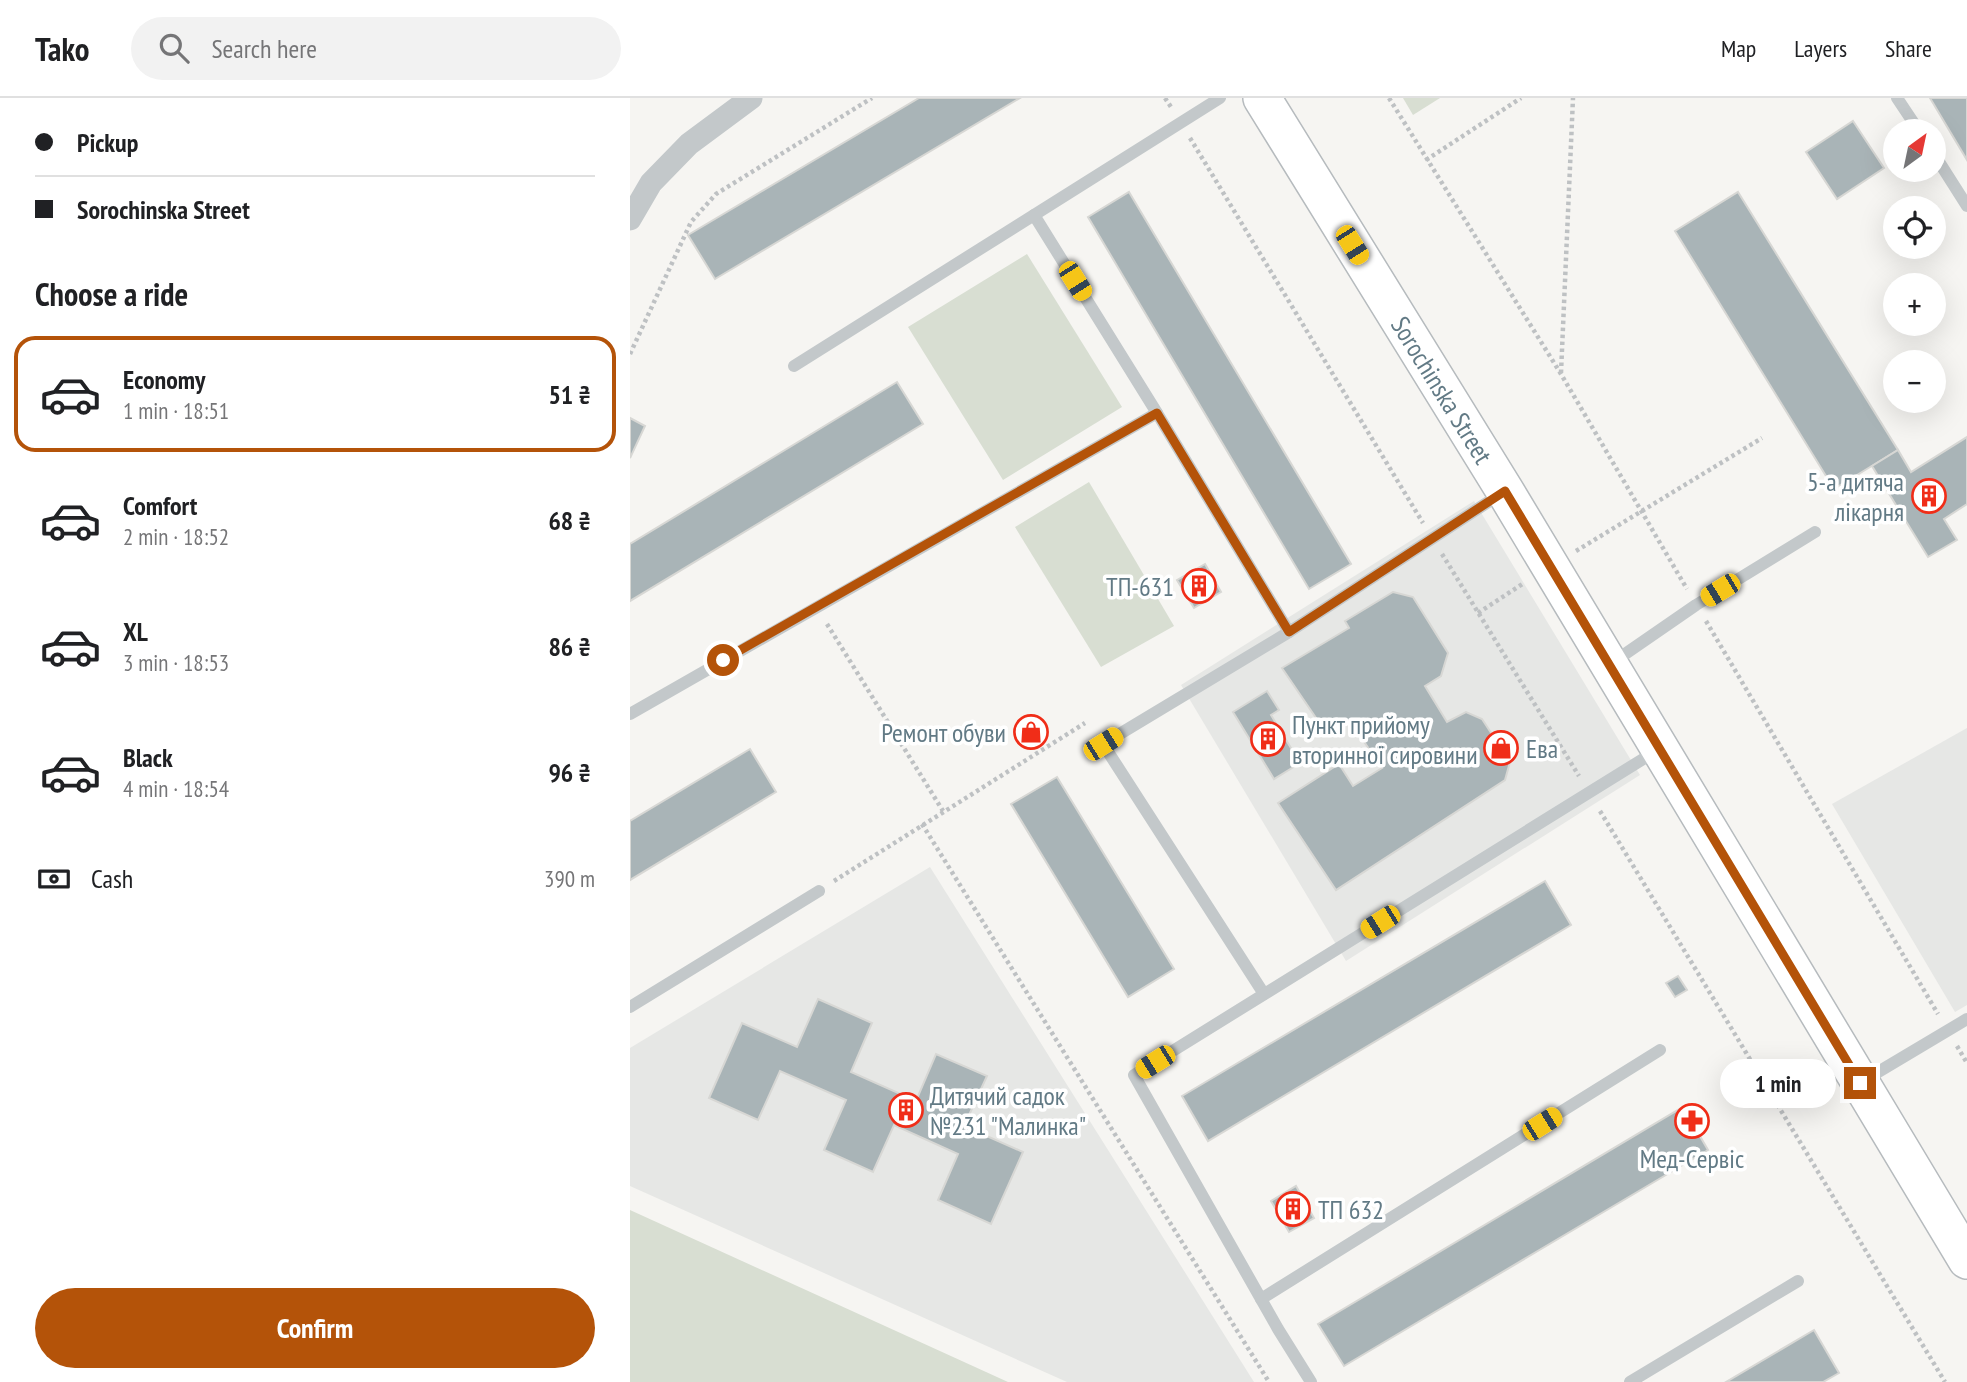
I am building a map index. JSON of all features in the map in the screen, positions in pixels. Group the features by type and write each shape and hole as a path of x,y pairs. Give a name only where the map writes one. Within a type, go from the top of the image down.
{"main road":[{"name":"Sorochinska Street","path":"1262,98 1661,748 1967,1260"}],"street":[{"path":"630,219 651,183 689,144 738,102"}],"lane":[{"path":"794,366 1220,98"},
{"path":"1897,98 1911,119"},
{"path":"1946,174 1967,206"},
{"path":"1034,215 1289,632"},
{"path":"630,713 1157,413"},
{"path":"1264,994 1103,744 1289,632 1505,491"},
{"path":"1609,665 1696,605 1815,532"},
{"path":"1311,1382 1134,1075 1661,748"},
{"path":"630,1007 819,891"},
{"path":"1860,1083 1967,1019"},
{"path":"1261,1299 1660,1051"},
{"path":"1630,1382 1798,1280"}],"path":[{"path":"630,354 691,222 716,194 872,98"},
{"path":"1166,98 1945,1382"},
{"path":"1389,98 1561,374 1967,1063"},
{"path":"1426,159 1521,98"},
{"path":"1561,374 1573,98"},
{"path":"1478,613 1550,566 1762,438"},
{"path":"817,607 943,811"},
{"path":"819,891 1085,723"},
{"path":"922,824 1269,1382"}],"shaded area":[{"path":"1403,98 1440,98 1413,115"},
{"path":"1027,254 1122,407 1003,480 908,327"},
{"path":"1089,482 1174,626 1101,667 1015,527"},
{"path":"1474,501 1640,775 1346,961 1181,685"},
{"path":"1967,728 1967,1005 1955,1012 1832,804"},
{"path":"930,867 1254,1382 1067,1382 630,1186 630,1048"},
{"path":"630,1210 1008,1382 630,1382"}],"building":[{"path":"919,98 1020,98 715,279 688,235"},
{"path":"1930,98 1967,98 1967,160 1946,125 1946,119 1943,119"},
{"path":"1853,121 1883,169 1837,199 1806,152"},
{"path":"1129,192 1351,564 1309,589 1088,217"},
{"path":"1738,192 1898,450 1834,489 1675,231"},
{"path":"897,382 923,424 630,601 630,544"},
{"path":"630,418 645,426 630,458"},
{"name":"5-а дитяча лікарня","path":"1967,437 1967,504 1944,519 1957,540 1928,557 1872,466 1898,450 1911,472"},
{"name":"ТП-631","path":"1205,564 1221,592 1194,608 1177,580"},
{"path":"1393,592 1413,597 1448,653 1441,676 1425,686 1447,722 1466,712 1482,719 1510,762 1505,780 1336,890 1278,803 1339,764 1353,786 1382,768 1350,721 1327,734 1282,668 1349,628 1345,621"},
{"name":"Пункт прийому вторинної сировини","path":"1267,691 1279,710 1271,715 1300,763 1274,779 1233,712"},
{"path":"750,749 776,792 630,880 630,821"},
{"path":"1057,777 1174,969 1128,997 1011,804"},
{"path":"1545,881 1571,925 1208,1141 1182,1096"},
{"path":"1678,976 1687,990 1675,997 1666,983"},
{"name":"Дитячий садок №231 \"Малинка\"","path":"818,999 872,1023 851,1072 916,1101 936,1054 987,1076 964,1126 1023,1152 991,1224 938,1200 958,1154 894,1125 873,1172 824,1150 846,1100 780,1071 758,1120 709,1098 742,1023 797,1047"},
{"path":"1683,1107 1708,1150 1344,1366 1318,1324"},
{"name":"ТП 632","path":"1296,1186 1314,1218 1289,1232 1271,1201"},
{"path":"1814,1330 1839,1373 1823,1382 1726,1382"}],"place":[{"name":"5-а дитяча лікарня","path":"1929,496"},
{"name":"ТП-631","path":"1199,586"},
{"name":"Ремонт обуви","path":"1031,732"},
{"name":"Пункт прийому вторинної сировини","path":"1268,739"},
{"name":"Ева","path":"1501,748"},
{"name":"Дитячий садок №231 \"Малинка\"","path":"906,1110"},
{"name":"Мед-Сервіс","path":"1692,1121"},
{"name":"ТП 632","path":"1293,1209"}],"route":[{"path":"723,660 1157,413 1289,632 1505,491 1860,1083"}]}
